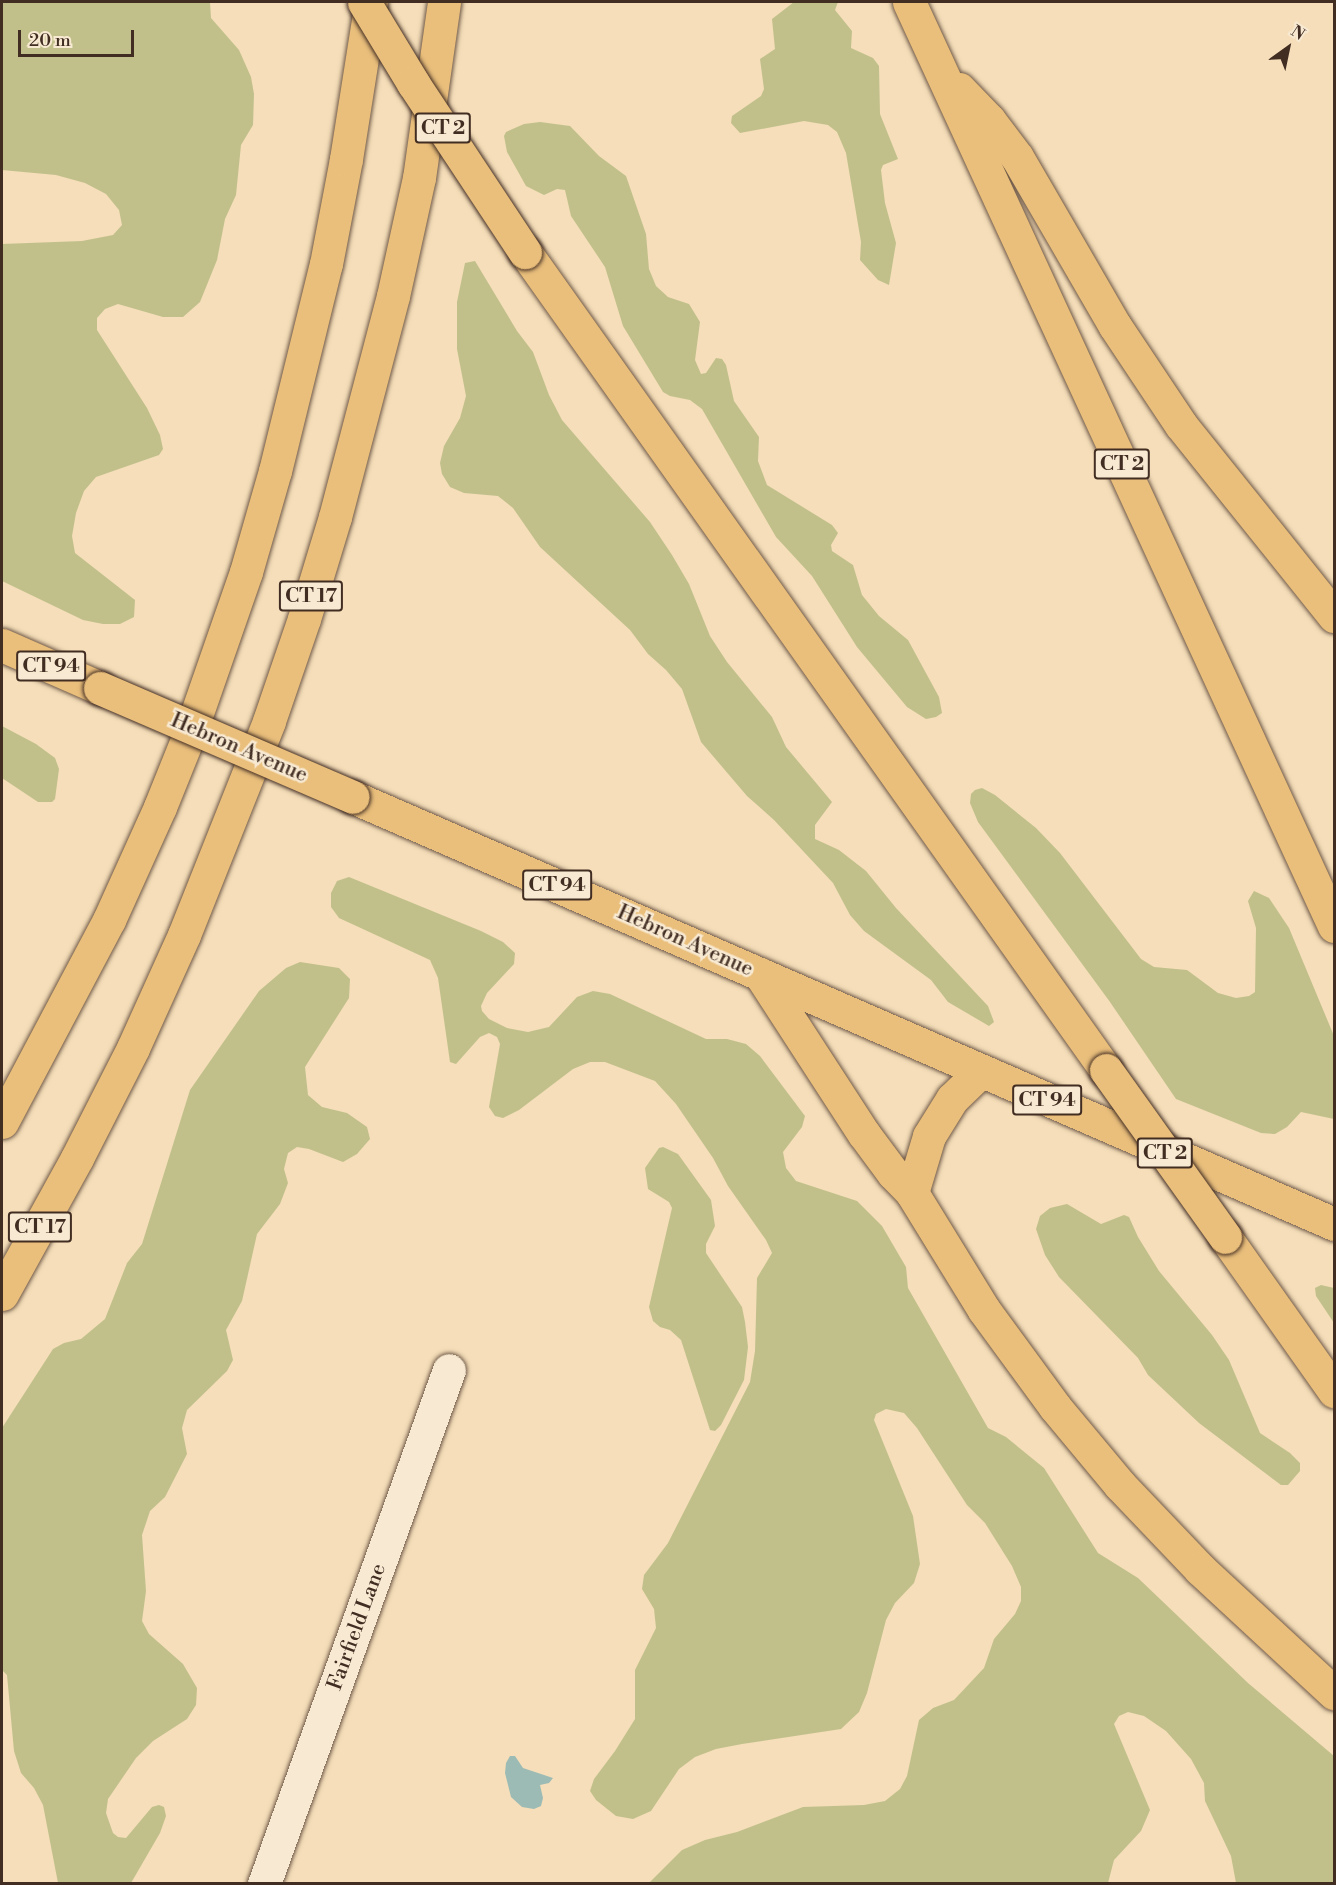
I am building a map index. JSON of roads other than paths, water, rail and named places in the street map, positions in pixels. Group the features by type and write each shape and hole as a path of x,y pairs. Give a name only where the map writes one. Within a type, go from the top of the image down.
{"main road":[{"name":"CT 2","path":"364,2 413,82 525,252 1335,1391"},
{"path":"2,1122 109,920 155,818 191,730 246,572 276,471 326,264 346,159 371,2"},
{"name":"CT 17","path":"2,1294 77,1158 133,1048 184,935 248,776 304,619 335,517 393,296 418,178 444,2"},
{"name":"CT 2","path":"909,2 1335,926"},
{"path":"941,72 989,120 1017,157 1115,326 1181,425 1335,616"},
{"name":"Hebron Avenue","path":"2,645 1335,1224"},
{"path":"760,974 864,1134 893,1173 912,1193 996,1328 1081,1439 1120,1485 1200,1569 1335,1693"},
{"path":"912,1193 921,1156 936,1123 952,1099 981,1071"}],"street":[{"name":"Fairfield Lane","path":"264,1884 449,1370"}],"water":[{"path":"510,1756 515,1756 523,1768 553,1778 549,1783 540,1785 543,1798 541,1806 534,1809 522,1807 511,1797 505,1773 506,1763"}]}
